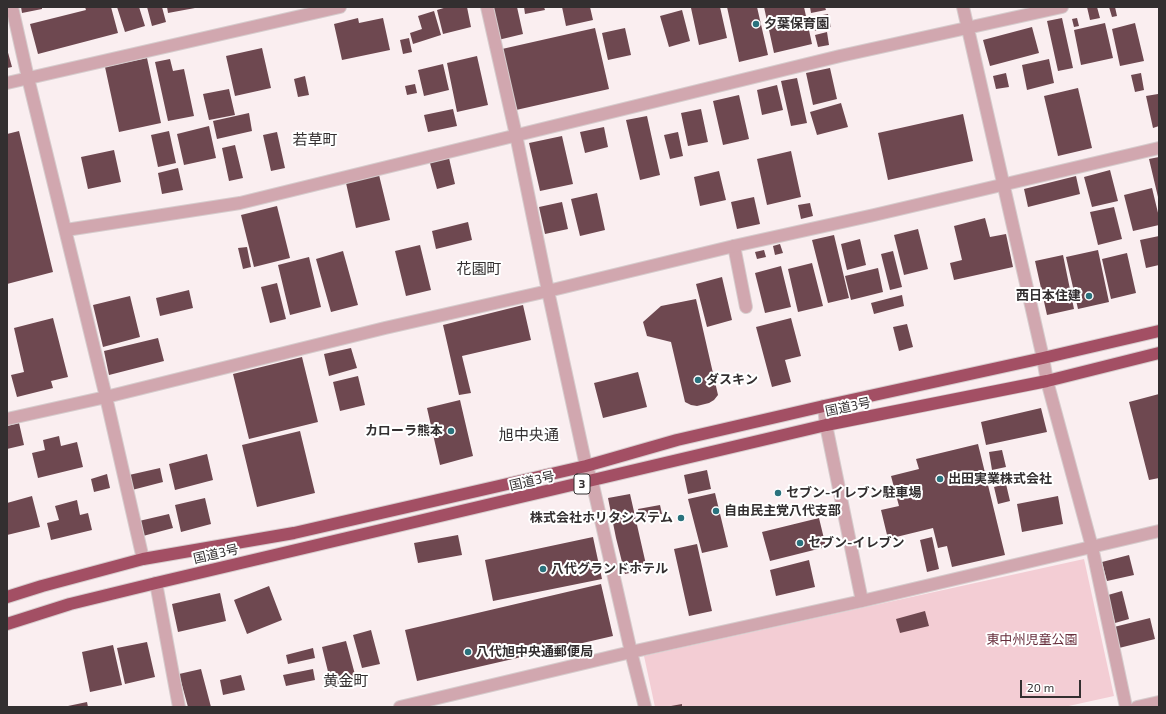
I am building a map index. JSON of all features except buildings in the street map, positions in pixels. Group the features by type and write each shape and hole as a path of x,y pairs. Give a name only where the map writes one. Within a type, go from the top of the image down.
{"highway":[{"name":"国道3号","path":"7,597 143,559 294,533 586,466 677,440 1159,331"},
{"name":"国道3号","path":"7,624 70,604 156,583 826,425 1047,381 1159,353"}],"street":[{"path":"12,7 106,397 143,559"},
{"path":"7,84 340,7"},
{"path":"487,7 516,135 586,466 592,481 645,707"},
{"path":"963,7 1047,381 1092,547 1126,707"},
{"path":"66,230 240,203 840,56 1062,7"},
{"path":"7,420 385,328 1159,148"},
{"path":"734,246 746,307"},
{"path":"824,406 826,425 862,601"},
{"path":"400,707 631,652 862,601 1159,531"},
{"path":"156,583 179,707"},
{"path":"1137,707 1159,702"}],"green space":[{"name":"東中州児童公園","path":"1084,559 1114,696 1064,707 655,707 644,656"}],"place":[{"name":"夕葉保育園","path":"756,24"},
{"name":"西日本住建","path":"1089,296"},
{"name":"ダスキン","path":"698,380"},
{"name":"カローラ熊本","path":"451,431"},
{"name":"出田実業株式会社","path":"940,479"},
{"name":"セブン-イレブン駐車場","path":"778,493"},
{"name":"自由民主党八代支部","path":"716,511"},
{"name":"株式会社ホリタシステム","path":"681,518"},
{"name":"セブン-イレブン","path":"800,543"},
{"name":"八代グランドホテル","path":"543,569"},
{"name":"八代旭中央通郵便局","path":"468,652"}],"district":[{"name":"若草町","path":"315,140"},
{"name":"花園町","path":"479,269"},
{"name":"旭中央通","path":"529,435"},
{"name":"黄金町","path":"346,681"}]}
